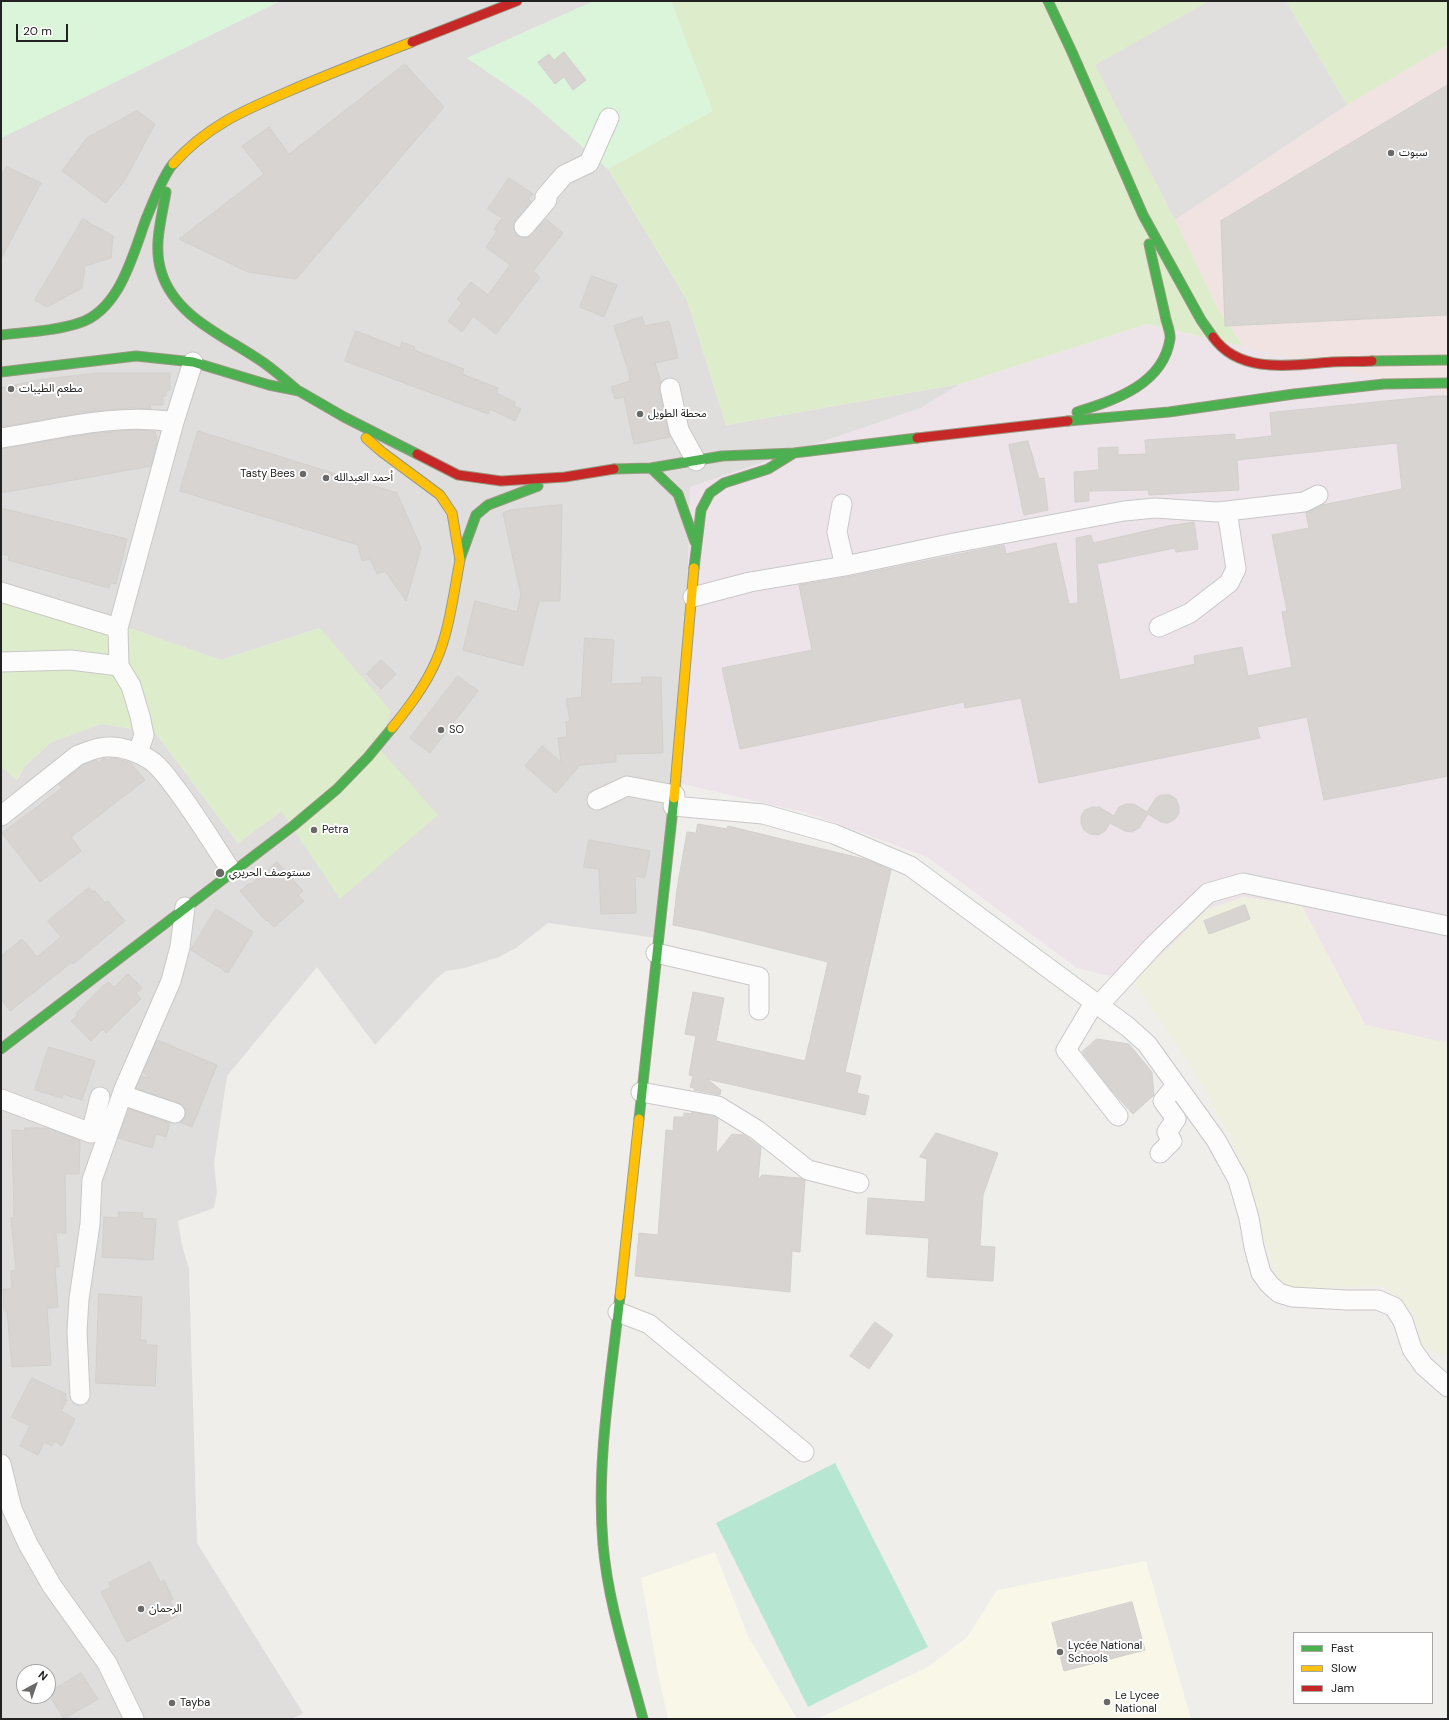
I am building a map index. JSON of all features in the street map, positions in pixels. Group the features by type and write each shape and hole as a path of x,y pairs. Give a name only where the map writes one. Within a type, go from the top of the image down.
{"main road":[{"path":"1,335 65,327 81,323 97,314 104,308 120,288 151,207 170,168 187,148 204,134 243,111 307,83 517,1"},
{"path":"1048,1 1072,52 1143,215 1201,320 1216,341 1232,354 1246,361 1280,366 1334,362 1448,360"},
{"path":"170,168 158,249 161,274 177,304 197,320 257,358 299,391 344,417 458,474 501,481 565,477 622,468 651,468 722,456 794,453 1044,423 1169,412 1294,394 1384,384 1448,383"},
{"path":"1044,423 1134,391 1150,378 1161,364 1168,351 1170,338 1166,316 1143,215"},
{"path":"1,372 136,356 193,362 269,385 299,391"},
{"path":"344,417 382,452 440,495 452,513 460,560"},
{"path":"643,1719 611,1599 603,1546 601,1503 603,1446 674,800 696,545 705,500 710,493 726,482 767,470 794,453"},
{"path":"651,468 678,494 696,545"},
{"path":"1,1049 185,906 293,826 337,789 368,757 416,698 436,662 442,646 460,560 476,515 488,505 565,477"}],"street":[{"path":"524,227 564,174 589,163 610,118"},
{"path":"138,753 144,735 131,686 119,666 118,628 174,422 193,362"},
{"path":"670,388 679,430 696,461"},
{"path":"1,438 84,424 134,419 174,422"},
{"path":"692,597 750,582 844,566 954,543 1124,511 1155,508 1217,512 1304,502 1318,495"},
{"path":"842,504 837,532 844,566"},
{"path":"1159,627 1190,613 1229,583 1236,569 1227,511"},
{"path":"1,592 118,628"},
{"path":"1,662 71,660 119,666"},
{"path":"1,816 78,755 108,746 138,753 153,762 166,775 232,872"},
{"path":"597,800 627,786 674,800 763,814 834,834 910,866 1040,961 1096,1005 1128,1027 1147,1044 1216,1140 1238,1180 1249,1218 1254,1247 1261,1273 1269,1284 1279,1293 1292,1297 1378,1300 1394,1308 1403,1321 1412,1349 1424,1366 1448,1387"},
{"path":"1118,1116 1066,1050 1096,1005 1155,944 1208,893 1243,883 1448,926"},
{"path":"80,1395 77,1331 79,1299 90,1224 92,1180 122,1095 171,981 180,947 185,906"},
{"path":"656,953 758,977 759,1010"},
{"path":"1160,1153 1172,1141 1167,1132 1176,1119 1163,1101 1176,1085"},
{"path":"641,1092 718,1106 757,1130 808,1170 859,1183"},
{"path":"122,1095 175,1113"},
{"path":"1,1099 91,1132 100,1097"},
{"path":"618,1312 649,1324 804,1452"},
{"path":"1,1464 12,1509 28,1544 52,1586 108,1663 134,1719"}],"shaded area":[{"path":"280,1 594,1 467,58 530,101 608,169 687,300 726,425 960,384 923,407 682,784 664,939 548,923 516,948 499,957 465,968 446,971 436,979 375,1045 317,967 227,1076 214,1163 217,1192 214,1208 178,1221 182,1245 189,1269 197,1543 303,1713 292,1719 1,1719 1,766 17,780 24,767 51,742 101,724 155,732 238,843 281,811 379,748 320,628 221,660 1,584 1,138"},
{"path":"1209,1 1286,1 1347,105 1175,220 1095,65"},
{"name":"سبوت","path":"1448,45 1448,395 1147,324 1243,345 1219,311 1175,220 1347,105"},
{"path":"1147,324 1448,395 1448,1043 1365,1025 1301,906 1208,909 1134,982 1077,968 927,857 811,814 682,784 690,487 923,407 960,384"},
{"path":"715,1552 748,1636 797,1719 668,1719 641,1578"},
{"name":"Lycée National Schools","path":"1146,1561 1191,1719 817,1719 928,1667 967,1637 997,1590"}],"green space":[{"path":"1,1 280,1 1,138"},
{"path":"594,1 671,1 713,111 608,169 530,101 467,58"},
{"path":"671,1 1209,1 1096,65 1175,220 1219,311 1243,346 1147,324 960,384 726,425 687,300 608,169 712,111"},
{"path":"1286,1 1448,1 1448,45 1347,105"},
{"path":"1,584 221,660 320,628 391,711 379,748 438,815 340,899 281,811 238,843 155,732 101,724 51,742 24,767 16,780 1,766"},
{"path":"1244,897 1302,906 1365,1025 1448,1043 1448,1356 1422,1348 1414,1314 1384,1286 1281,1289 1232,1140 1187,1059 1134,982 1208,909"},
{"path":"835,1463 928,1647 808,1707 716,1523"}],"building":[{"path":"564,52 586,80 573,90 564,77 555,84 538,62 549,54 554,60"},
{"path":"405,64 444,107 296,279 248,272 179,239 264,174 242,146 269,127 289,154"},
{"name":"سبوت","path":"1448,85 1448,315 1225,326 1221,221"},
{"path":"137,111 155,124 125,180 106,203 62,171 87,138"},
{"path":"7,167 41,183 1,259 1,176"},
{"path":"509,178 533,194 528,199 531,201 513,225 517,235 522,238 528,237 546,219 563,233 533,271 540,277 496,334 473,316 462,332 448,321 462,303 457,299 471,282 488,295 510,265 486,247 497,231 494,229 502,218 488,209"},
{"path":"83,219 113,236 111,258 85,266 82,288 47,307 35,300"},
{"path":"592,276 617,285 604,317 580,307"},
{"path":"642,317 645,326 669,321 678,358 655,363 661,383 659,390 670,437 634,444 624,397 615,399 611,387 630,381 629,373 614,326"},
{"path":"356,331 400,348 402,342 415,347 414,350 464,369 462,374 498,388 496,393 515,402 514,406 521,409 515,421 490,409 488,414 345,361"},
{"path":"97,373 170,373 170,390 166,391 166,396 163,396 163,405 150,405 151,409 130,408 86,412 1,427 1,388 38,380"},
{"path":"1448,396 1448,776 1324,800 1307,717 1257,727 1260,738 1039,783 1021,698 965,708 964,702 740,749 722,668 812,650 799,585 847,577 1004,545 1006,554 1056,543 1069,604 1078,603 1076,538 1091,535 1093,543 1168,526 1194,522 1198,549 1176,552 1175,548 1097,564 1120,680 1195,664 1194,656 1242,647 1248,676 1292,667 1282,612 1287,611 1272,535 1309,528 1306,513 1322,505 1402,489 1397,443 1237,460 1239,490 1149,495 1148,490 1089,491 1089,501 1075,502 1074,472 1099,470 1098,448 1118,447 1118,455 1146,454 1145,440 1235,434 1235,440 1272,436 1270,413"},
{"path":"131,430 155,431 157,442 151,466 1,493 1,449 89,434"},
{"path":"198,431 397,493 421,548 406,601 385,571 377,574 370,559 362,561 358,545 180,491"},
{"path":"1028,441 1039,479 1044,478 1048,510 1024,515 1009,445"},
{"path":"562,505 560,601 539,601 523,666 463,650 475,601 517,612 521,595 503,513 510,510"},
{"path":"1,508 127,539 116,584 110,583 109,588 8,560 9,556 1,554"},
{"path":"585,638 614,640 611,684 642,683 641,677 661,677 663,753 616,754 616,762 580,765 556,793 525,766 542,746 561,762 558,738 567,737 566,722 570,721 566,699 581,697"},
{"path":"381,660 396,674 381,689 367,674"},
{"path":"458,676 478,691 430,753 410,738"},
{"path":"104,758 109,760 111,758 117,759 131,763 145,780 71,837 81,851 40,882 2,833 62,788 59,784 83,765 96,760 98,763"},
{"path":"1162,795 1170,795 1176,799 1179,806 1179,813 1175,819 1168,823 1161,822 1148,814 1139,828 1132,832 1125,831 1110,823 1105,831 1098,835 1090,834 1084,830 1081,824 1081,816 1085,810 1092,807 1099,807 1114,816 1119,807 1126,804 1134,804 1147,812 1156,798"},
{"path":"698,824 727,829 728,826 868,860 891,870 845,1072 861,1076 857,1093 869,1096 865,1115 707,1079 721,1090 720,1095 694,1090 694,1088 690,1087 693,1076 689,1075 696,1036 685,1034 693,992 724,998 716,1041 805,1061 828,962 673,925 677,889 687,832 696,833"},
{"path":"589,840 650,851 645,878 635,876 636,913 601,914 599,869 584,867"},
{"path":"277,862 303,891 298,895 304,901 274,927 267,920 266,921 240,891 250,883 251,884"},
{"path":"89,888 93,892 95,891 105,903 108,901 125,921 73,964 72,962 10,1011 1,999 1,956 22,939 37,957 61,937 48,921"},
{"path":"1245,905 1250,919 1209,934 1204,921"},
{"path":"216,909 253,932 228,973 191,950"},
{"path":"128,974 142,988 136,993 141,999 106,1033 103,1029 91,1041 71,1021 78,1015 76,1013 103,986 109,982 114,987"},
{"path":"1097,1039 1129,1044 1152,1072 1154,1095 1133,1114 1111,1090 1082,1052"},
{"path":"157,1040 217,1065 192,1127 180,1122 185,1116 186,1110 183,1105 136,1088 142,1076 150,1079 143,1072"},
{"path":"49,1047 95,1061 82,1100 63,1094 62,1098 35,1090"},
{"path":"129,1109 170,1123 166,1137 156,1134 152,1148 118,1138"},
{"path":"692,1112 714,1116 718,1119 716,1154 732,1134 744,1135 761,1147 758,1180 762,1175 800,1178 805,1180 800,1252 792,1251 790,1292 635,1276 639,1233 658,1235 666,1130 673,1131 674,1117 684,1117 684,1113 692,1114"},
{"path":"25,1128 47,1128 56,1131 55,1133 61,1133 80,1140 79,1174 65,1174 66,1233 56,1233 59,1267 55,1267 58,1307 47,1308 51,1365 12,1367 7,1311 4,1311 3,1289 12,1289 11,1271 16,1270 11,1218 14,1218 12,1130 25,1131"},
{"path":"936,1133 998,1153 983,1195 980,1246 995,1247 993,1281 927,1277 929,1238 866,1234 868,1198 925,1202 927,1159 920,1157"},
{"path":"119,1212 143,1213 142,1218 156,1219 153,1260 102,1257 104,1217 118,1218"},
{"path":"99,1294 142,1297 140,1340 146,1340 146,1345 157,1345 155,1386 96,1383"},
{"path":"875,1322 893,1335 869,1369 850,1356"},
{"path":"32,1378 66,1394 64,1398 67,1400 61,1411 75,1419 62,1446 54,1441 52,1446 44,1442 38,1455 20,1446 30,1426 12,1417"},
{"name":"الرحمان","path":"150,1562 160,1582 164,1580 173,1599 170,1601 177,1616 127,1642 101,1592 111,1587 109,1583"},
{"path":"1132,1602 1145,1650 1064,1671 1052,1623"},
{"path":"81,1673 98,1699 64,1719 55,1704 56,1704 56,1688"}],"traffic: fast":[{"path":"1048,1 1072,52 1143,215 1201,320 1213,337"},
{"path":"1,335 41,331 70,326 93,316 105,306 115,294 123,279 158,190 165,175 173,164"},
{"path":"166,192 159,231 158,251 161,271 167,286 176,300 200,322 266,364 296,389"},
{"path":"1077,412 1121,396 1135,388 1158,368 1166,355 1170,333 1149,244"},
{"path":"1,372 136,356 193,362 269,385 299,391 344,417 417,454"},
{"path":"1372,361 1448,360"},
{"path":"1068,421 1169,412 1294,394 1384,384 1448,383"},
{"path":"614,469 651,468 722,456 794,453 917,438"},
{"path":"694,568 701,510 710,493 724,483 768,469 794,453"},
{"path":"651,468 678,494 695,542"},
{"path":"460,559 476,515 488,505 538,486"},
{"path":"1,1049 293,826 337,789 368,757 392,728"},
{"path":"639,1119 674,798"},
{"path":"620,1296 603,1451 601,1513 603,1544 609,1589 643,1719"}],"traffic: slow":[{"path":"173,164 198,140 240,113 318,79 412,42"},
{"path":"366,438 382,452 440,495 452,513 460,560"},
{"path":"392,728 422,688 441,650 451,612 460,560"},
{"path":"674,798 694,568"},
{"path":"620,1296 639,1119"}],"traffic: jam":[{"path":"412,42 517,1"},
{"path":"1213,337 1224,349 1237,357 1268,365 1300,365 1372,361"},
{"path":"917,438 1068,421"},
{"path":"417,454 458,475 501,481 565,477 614,469"}],"place":[{"name":"سبوت","path":"1391,153"},
{"name":"مطعم الطيبات","path":"11,389"},
{"name":"محطة الطويل","path":"640,414"},
{"name":"Tasty Bees","path":"303,474"},
{"name":"أحمد العبدالله","path":"326,478"},
{"name":"SO","path":"441,730"},
{"name":"Petra","path":"314,830"},
{"name":"مستوصف الحريري","path":"220,873"},
{"name":"الرحمان","path":"141,1609"},
{"name":"Lycée National Schools","path":"1060,1652"},
{"name":"Le Lycee National","path":"1107,1702"},
{"name":"Tayba","path":"172,1703"}]}
